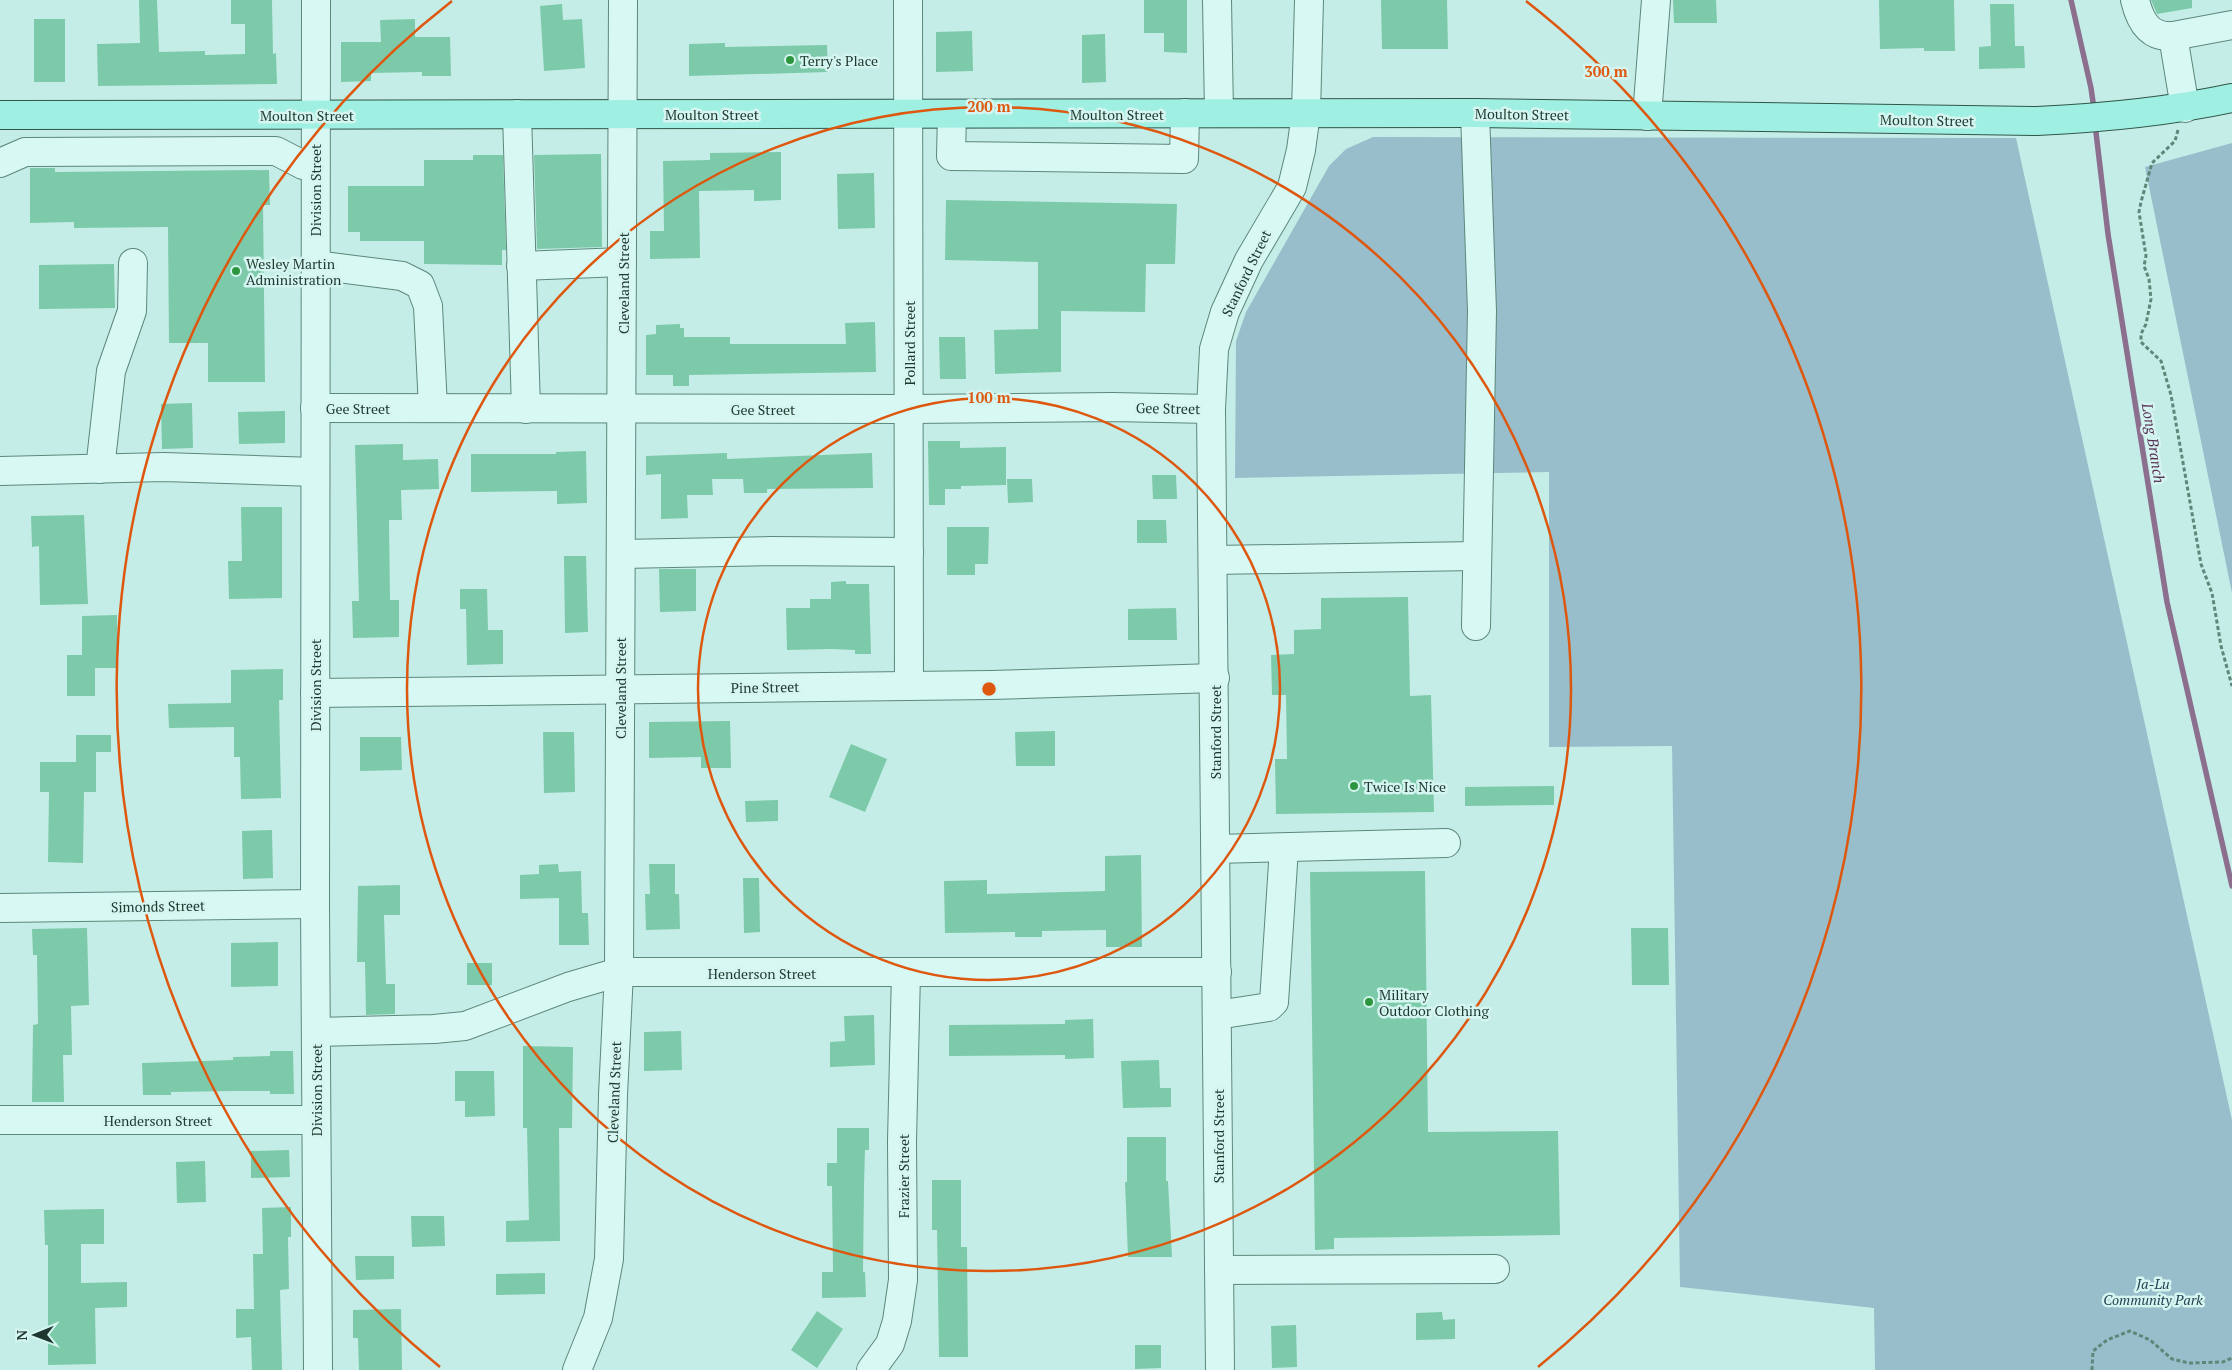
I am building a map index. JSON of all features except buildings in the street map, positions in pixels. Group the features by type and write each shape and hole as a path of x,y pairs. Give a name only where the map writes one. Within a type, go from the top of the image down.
{"main road":[{"name":"Moulton Street","path":"0,115 1475,113 2037,121 2106,118 2178,109 2232,98"}],"street":[{"name":"Division Street","path":"316,0 315,904 318,1370"},
{"name":"Cleveland Street","path":"577,1370 598,1318 608,1259 619,972 623,409 623,0"},
{"name":"Pollard Street","path":"908,0 909,686"},
{"path":"1217,0 1218,113"},
{"name":"Stanford Street","path":"1220,1370 1211,409 1214,349 1225,312 1250,260 1292,187 1302,150 1306,113 1309,0"},
{"path":"1647,116 1656,0"},
{"path":"2136,0 2143,24 2162,37 2232,25"},
{"path":"2173,36 2178,109"},
{"path":"952,114 951,156 1184,159 1185,113"},
{"path":"1475,113 1482,311 1476,626"},
{"path":"517,114 526,409"},
{"path":"0,163 25,152 276,151 303,166 315,167"},
{"path":"522,266 622,262"},
{"path":"100,469 112,371 132,311 133,264"},
{"path":"315,265 402,276 420,284 428,306 433,408"},
{"name":"Gee Street","path":"315,408 909,409 1112,407 1211,409"},
{"path":"0,471 164,467 315,472"},
{"path":"621,554 771,551 909,552"},
{"path":"1213,560 1477,556"},
{"name":"Pine Street","path":"315,693 909,686 1215,678"},
{"path":"1216,849 1446,843"},
{"path":"1217,1015 1269,1007 1274,1002 1284,848"},
{"name":"Simonds Street","path":"0,908 315,904"},
{"name":"Henderson Street","path":"316,1032 434,1029 465,1026 568,987 619,972 1217,972"},
{"name":"Frazier Street","path":"871,1370 890,1344 897,1321 903,1280 902,1140 906,973"},
{"name":"Henderson Street","path":"0,1120 316,1120"},
{"path":"1219,1270 1495,1270"}],"path":[{"path":"2178,109 2178,132 2175,141 2152,162 2139,212 2146,256 2144,266 2149,279 2151,299 2146,324 2141,334 2141,342 2161,361 2171,396 2201,564 2212,593 2221,646 2232,686"},
{"path":"2092,1370 2093,1350 2107,1340 2130,1331 2150,1340 2172,1360 2189,1363 2223,1362 2232,1358"}],"green space":[{"name":"Ja-Lu Community Park","path":"1373,137 2016,138 2232,1120 2232,1370 1875,1370 1874,1308 1680,1287 1672,746 1549,747 1549,472 1235,478 1236,341 1246,312 1329,166 1346,149"},
{"path":"2232,143 2232,593 2145,167"}],"waterway":[{"name":"Long Branch","path":"2071,0 2094,109"},
{"name":"Long Branch","path":"2095,124 2108,234 2167,602 2232,886"}],"place":[{"name":"Terry's Place","path":"790,60"},
{"name":"Wesley Martin Administration","path":"236,271"},
{"name":"Twice Is Nice","path":"1354,786"},
{"name":"Military Outdoor Clothing","path":"1369,1002"}]}
